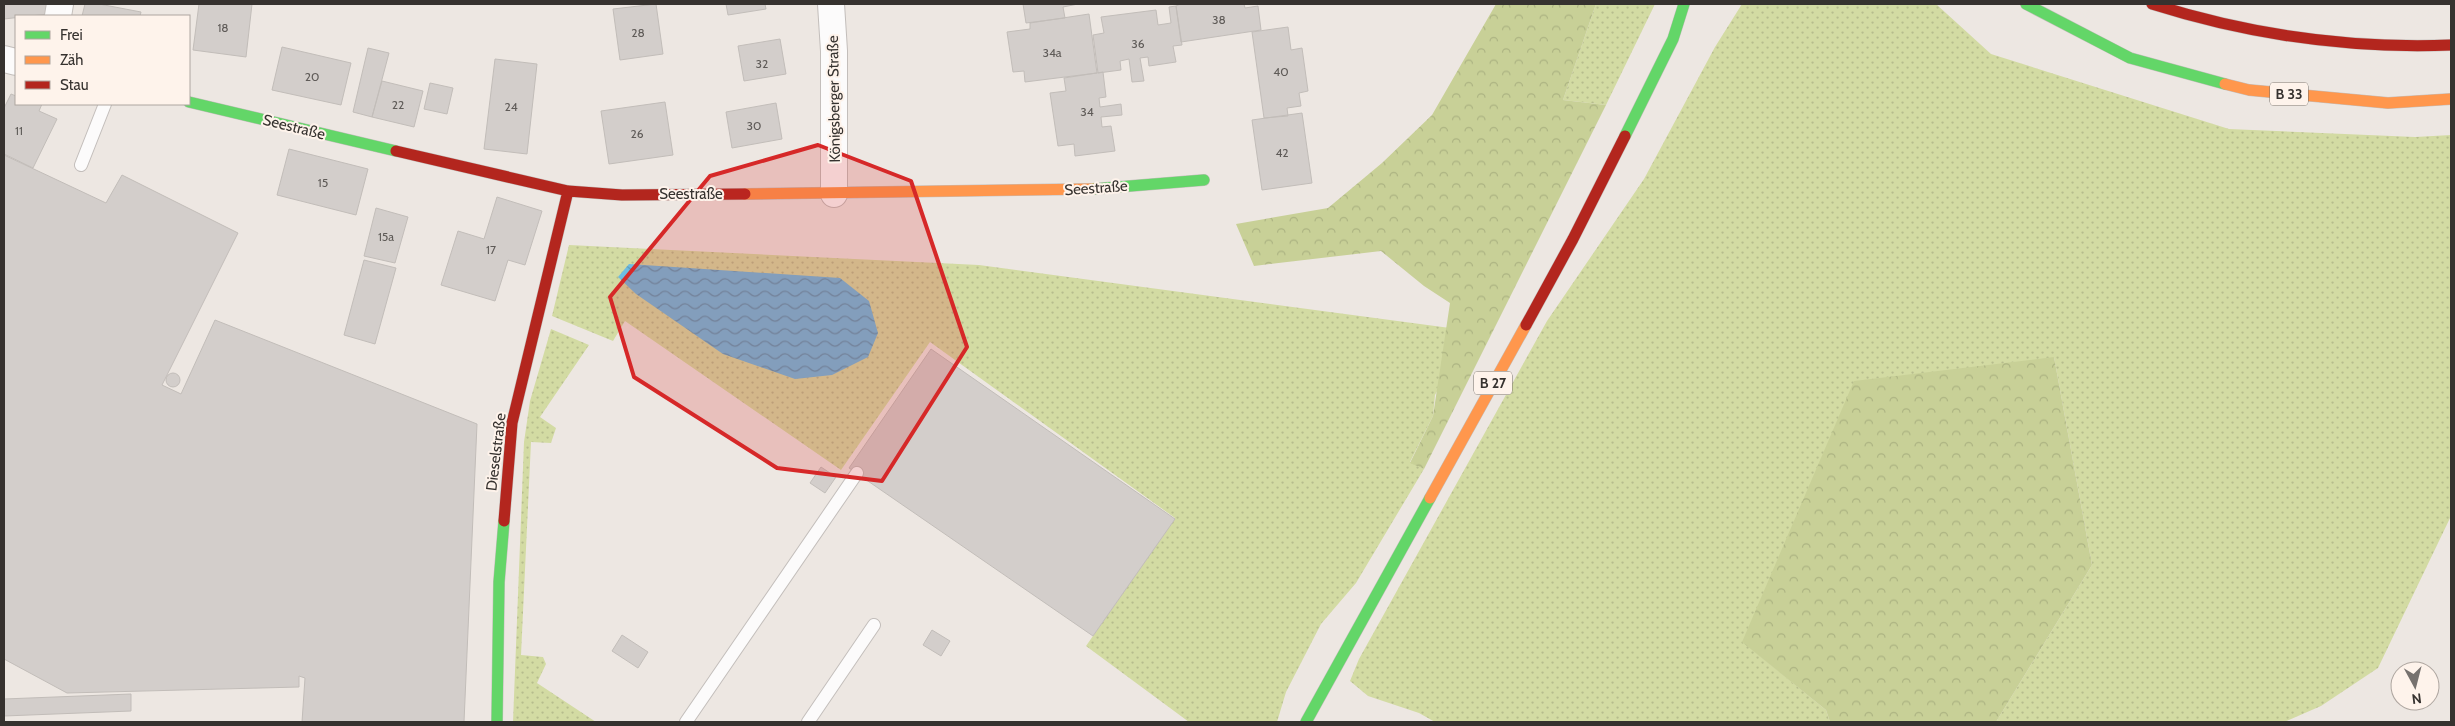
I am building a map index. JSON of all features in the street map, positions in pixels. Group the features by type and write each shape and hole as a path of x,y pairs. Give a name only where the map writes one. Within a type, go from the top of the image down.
{"main road":[{"name":"B 27","path":"1306,722 1573,239 1674,40 1684,4"},
{"name":"B 33","path":"2026,4 2130,58 2249,90 2388,104 2451,99"},
{"path":"2152,4 2196,19 2300,40 2419,47 2451,45"},
{"name":"B 27","path":"1674,40 1692,18"},
{"name":"Seestraße","path":"190,102 568,191 622,195 1076,190 1204,180"},
{"name":"Dieselstraße","path":"497,722 499,582 512,423 568,191"}],"street":[{"name":"Königsberger Straße","path":"831,4 834,52 834,194"}],"lane":[{"path":"81,165 106,105"},
{"path":"686,722 857,473"},
{"path":"808,722 874,625"}],"highlighted area":[{"path":"818,145 911,181 967,347 882,481 777,468 634,377 610,297 710,176"}],"green space":[{"path":"1496,4 1596,4 1563,100 1606,105 1424,469 1410,463 1433,416 1450,303 1424,286 1381,251 1254,266 1236,224 1328,208 1382,163 1432,115"},
{"path":"1596,4 1655,4 1606,105 1563,100"},
{"path":"1742,4 1936,4 1991,54 2229,129 2415,137 2451,135 2451,516 2378,668 2321,706 2284,722 1996,722 2092,565 2054,357 1743,642 1826,710 1830,722 1435,722 1419,713 1368,696 1350,681 1359,659 1547,321 1644,179 1715,47"},
{"path":"569,245 979,265 1450,328 1466,339 1435,395 1433,416 1410,462 1424,469 1356,583 1321,624 1286,692 1277,722 1189,722 1086,646 1175,518 930,342 841,470 625,321 613,341 552,316"},
{"path":"551,329 589,345 540,417 556,428 551,443 531,442 521,655 543,657 546,664 537,683 596,722 513,722 524,442 530,401"},
{"path":"2054,357 2092,565 1996,722 1830,722 1826,710 1742,642 1854,381"}],"water":[{"path":"629,264 840,278 869,301 878,333 868,357 832,375 795,379 723,354 636,294 618,277"}],"building":[{"path":"4,4 47,4 48,14 15,15 15,18 4,19"},
{"path":"85,4 99,4 141,12 140,15 82,15"},
{"path":"199,4 252,4 246,57 193,50"},
{"path":"656,4 663,54 620,60 613,9"},
{"path":"726,4 765,4 766,9 728,15"},
{"path":"1023,4 1078,4 1063,7 1065,18 1026,23"},
{"path":"1180,4 1244,4 1245,8 1258,6 1261,30 1181,42 1176,6"},
{"path":"1176,6 1182,45 1173,46 1176,62 1149,66 1148,57 1140,58 1144,81 1132,82 1129,59 1120,61 1121,70 1098,73 1093,35 1104,33 1101,17 1156,10 1158,25 1171,23 1169,7"},
{"path":"1089,14 1097,73 1025,82 1024,71 1013,72 1007,32 1030,29 1030,23"},
{"path":"1288,27 1291,50 1302,48 1308,91 1299,93 1301,106 1287,108 1288,116 1264,118 1252,32"},
{"path":"780,39 786,74 744,81 738,46"},
{"path":"282,47 351,63 341,105 272,90"},
{"path":"368,48 389,53 372,117 353,112"},
{"path":"495,59 537,64 527,154 484,149"},
{"path":"1103,72 1106,97 1099,98 1100,107 1121,104 1122,115 1101,117 1102,127 1111,126 1115,151 1075,156 1074,144 1058,146 1050,93 1066,91 1064,78"},
{"path":"382,81 423,91 414,127 372,117"},
{"path":"430,83 453,88 447,114 424,109"},
{"path":"11,94 15,96 15,105 42,105 39,111 57,119 33,168 4,154 4,108"},
{"path":"665,102 673,155 609,164 601,111"},
{"path":"776,103 782,139 732,148 726,112"},
{"path":"1302,113 1312,183 1262,190 1252,120"},
{"path":"289,149 368,169 356,215 277,195"},
{"path":"4,155 106,203 122,175 238,233 162,385 181,394 215,320 477,424 464,722 302,722 305,678 299,676 299,687 67,693 4,659"},
{"path":"497,197 542,211 525,265 508,260 495,301 441,285 458,231 484,239"},
{"path":"376,208 408,217 395,263 364,256"},
{"path":"364,260 396,268 375,344 344,335"},
{"path":"931,349 1175,519 1093,636 849,468"},
{"path":"170,373 176,373 180,380 176,387 170,387 166,383 166,377"},
{"path":"821,467 836,477 825,493 810,483"},
{"path":"932,630 950,641 941,656 923,645"},
{"path":"622,635 648,652 638,668 612,651"},
{"path":"131,694 131,711 4,716 4,699"}],"traffic: fast":[{"path":"1625,136 1673,39 1684,4"},
{"path":"2026,4 2130,58 2225,84"},
{"path":"190,102 396,151"},
{"path":"1093,189 1204,180"},
{"path":"1306,722 1430,498"},
{"path":"497,722 499,582 504,521"}],"traffic: slow":[{"path":"2225,84 2249,90 2388,103 2451,99"},
{"path":"745,194 1093,189"},
{"path":"1430,498 1526,325"}],"traffic: jam":[{"path":"2152,4 2226,24 2300,38 2375,45 2451,45"},
{"path":"1526,325 1573,239 1625,136"},
{"path":"396,151 568,191 622,195 745,194"},
{"path":"504,521 512,423 568,191"}]}
